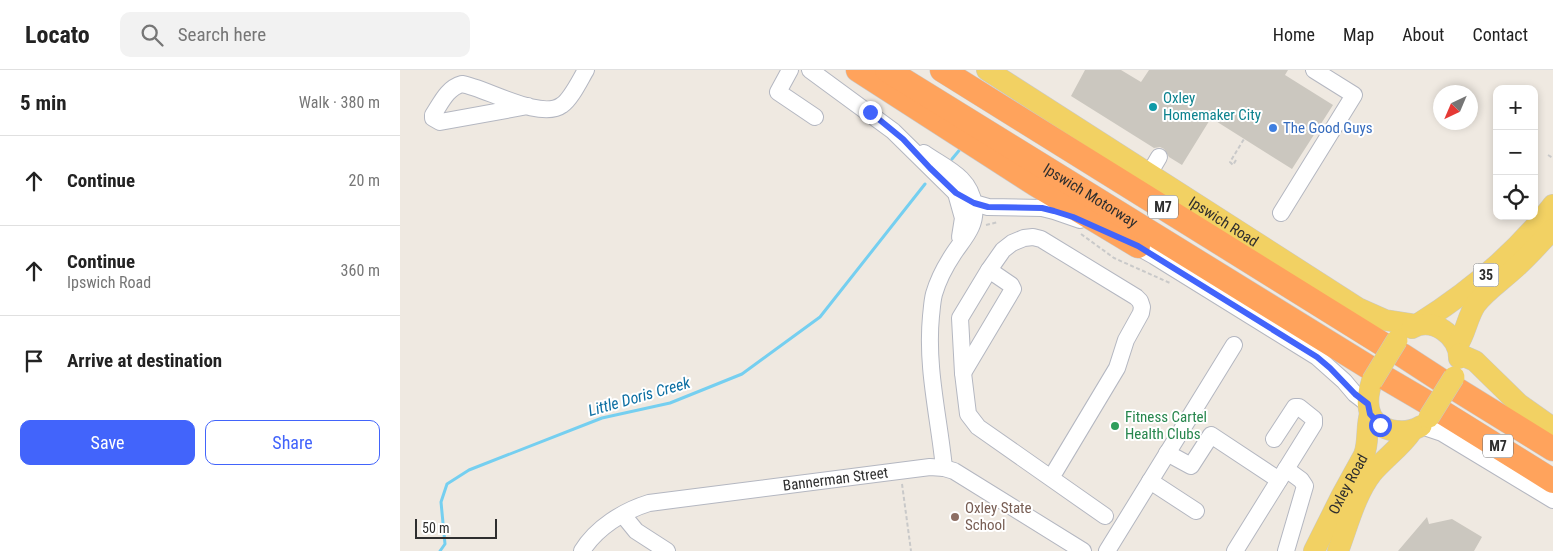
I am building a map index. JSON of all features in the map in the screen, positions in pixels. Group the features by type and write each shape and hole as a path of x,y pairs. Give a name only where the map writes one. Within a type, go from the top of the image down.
{"highway":[{"path":"858,70 1035,184 1138,246"},
{"name":"Ipswich Motorway","path":"887,70 1376,376 1426,418 1553,481"},
{"name":"Ipswich Motorway","path":"942,70 1451,382 1553,449"}],"main road":[{"name":"Ipswich Road","path":"986,70 1154,165 1358,308 1385,320 1440,328 1446,332 1458,350"},
{"name":"35","path":"1369,409 1376,376 1406,332 1445,308 1490,272 1526,236 1553,205"},
{"name":"35","path":"1426,418 1451,382 1458,350 1468,319 1477,304 1484,295 1514,270 1553,229"},
{"path":"1458,350 1475,361 1518,404 1553,428"},
{"path":"1369,409 1374,419 1387,429 1402,432 1426,418"},
{"name":"Oxley Road","path":"1314,551 1364,455 1369,409"},
{"name":"Oxley Road","path":"1338,551 1355,505 1366,482 1381,463 1426,418"}],"street":[{"path":"528,106 440,122 433,118 448,92 462,84 528,106 550,109 562,106 586,70"},
{"path":"790,70 778,92 815,117"},
{"path":"810,70 903,139 958,175 971,192 974,203 974,219 970,230 942,274 934,292 931,310 930,361 944,468"},
{"path":"1281,213 1354,96 1314,70"},
{"path":"903,139 956,193 974,203 996,208 1042,208 1054,211 1073,217 1138,246 1317,357 1369,409"},
{"path":"955,251 962,231 963,218 956,193"},
{"path":"1051,478 1117,368 1126,340 1142,308 1140,301 1136,298 1040,239 1033,237 1024,238 1012,243 1003,250 960,318 968,414 978,427 1105,516"},
{"path":"964,374 1013,289 1011,285 989,270"},
{"path":"1107,551 1234,345"},
{"path":"1239,550 1314,424 1314,419 1299,407 1295,408 1274,439"},
{"path":"1426,418 1442,433 1553,500"},
{"path":"1167,453 1191,466 1211,435 1283,474 1301,480 1305,486 1286,551"},
{"name":"Bannerman Street","path":"582,551 596,532 640,506 673,499 930,467 944,468 959,474 1083,551"},
{"path":"1150,481 1196,511"},
{"path":"623,515 636,531 667,551"}],"path":[{"path":"1236,160 1233,165 1230,162 1244,139"},
{"path":"1548,155 1553,158"},
{"path":"901,471 911,551"}],"building":[{"path":"1085,70 1121,70 1141,82 1149,70 1288,70 1285,75 1333,105 1292,169 1211,118 1182,165 1169,157 1164,149 1160,147 1154,148 1071,96"},
{"path":"1427,517 1429,524 1452,519 1482,537 1474,551 1398,551"}],"waterway":[{"name":"Little Doris Creek","path":"952,159 962,147"},
{"name":"Little Doris Creek","path":"440,551 445,544 441,502 447,484 469,470 602,418 670,403 742,374 820,317 925,184"}],"place":[{"name":"Oxley Homemaker City","path":"1153,107"},
{"name":"The Good Guys","path":"1273,128"},
{"name":"Fitness Cartel Health Clubs","path":"1115,426"},
{"name":"Oxley State School","path":"955,517"}],"route":[{"path":"870,112 903,139 953,191 974,203 996,208 1042,208 1073,217 1138,246 1277,331 1317,357 1330,368 1355,394 1368,404 1370,414 1380,425"}]}
